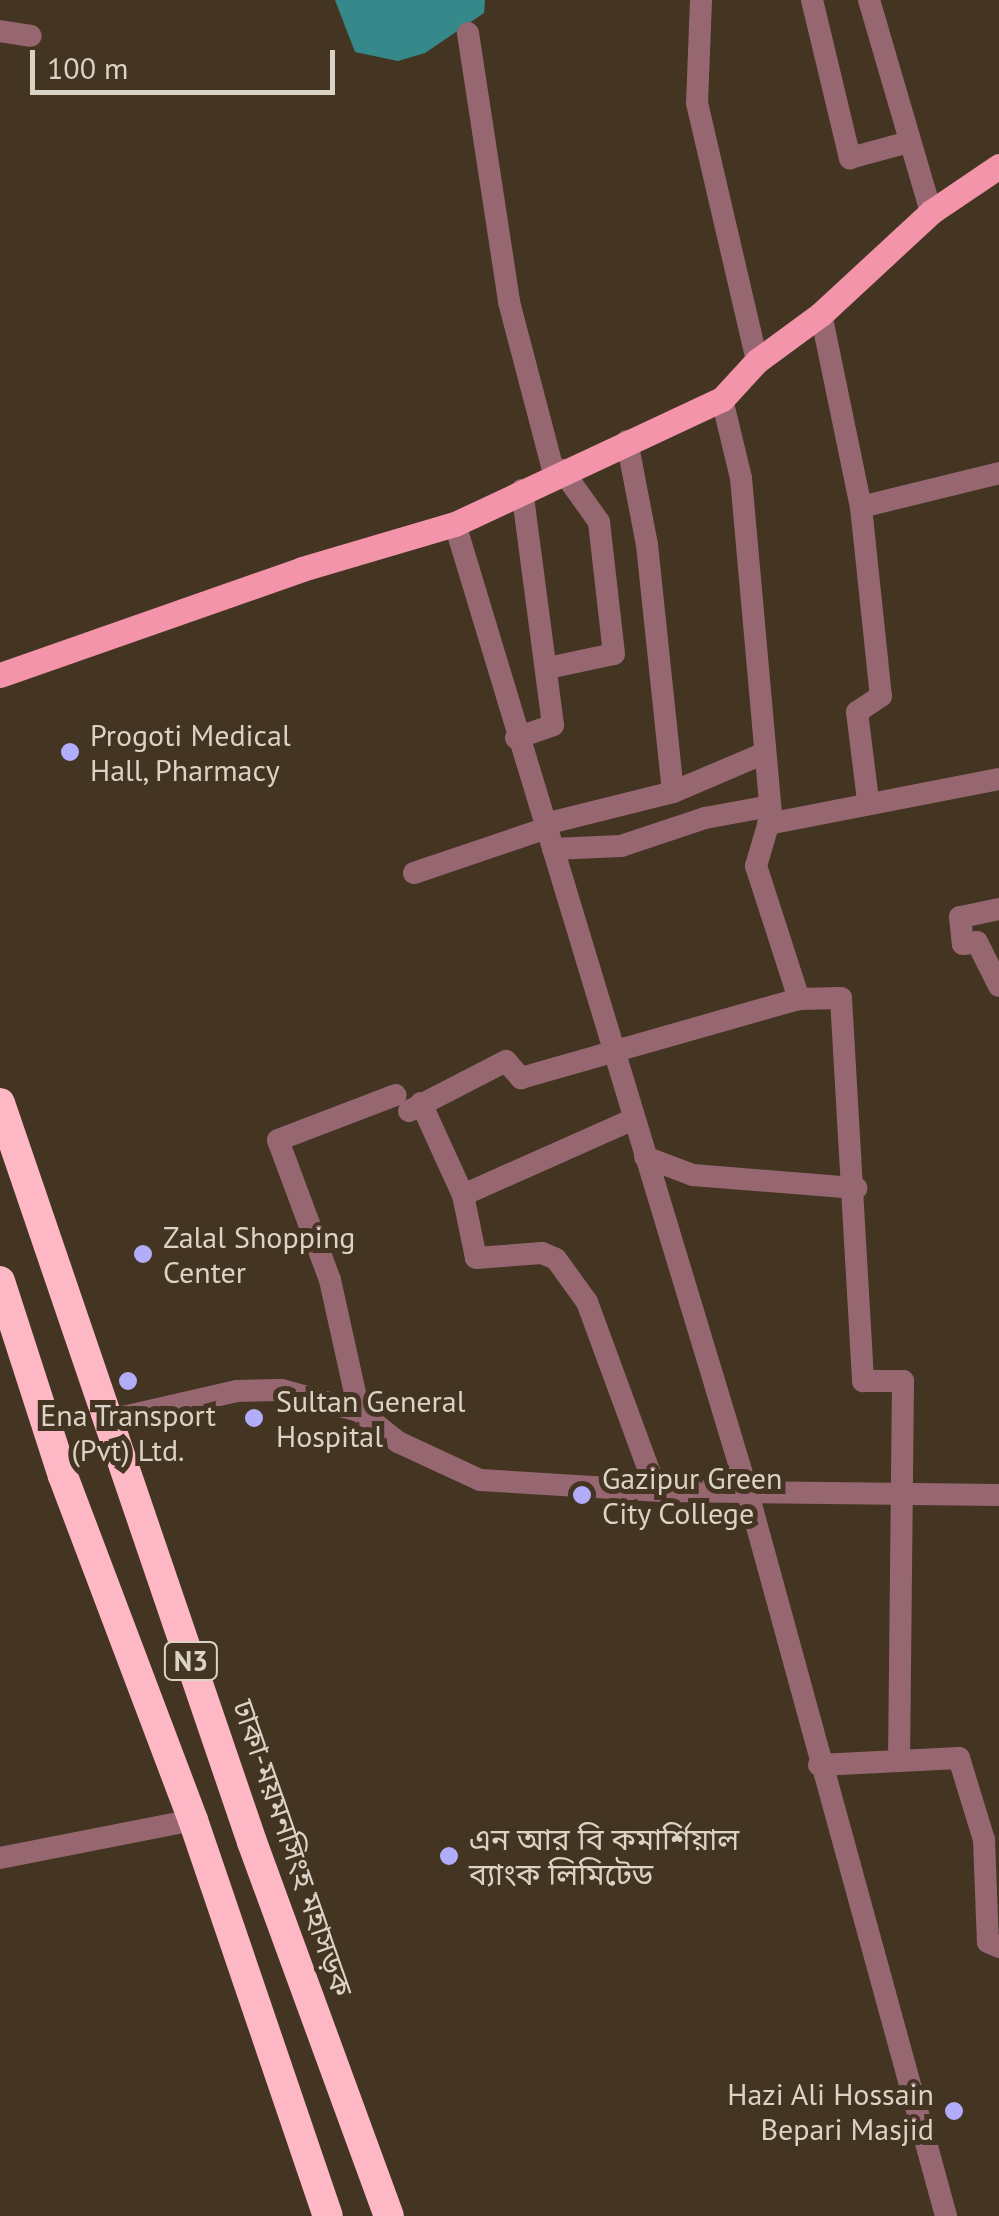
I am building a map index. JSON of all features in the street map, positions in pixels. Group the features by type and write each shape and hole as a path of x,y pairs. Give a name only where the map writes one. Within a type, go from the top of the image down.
{"highway":[{"name":"ঢাকা-ময়মনসিংহ মহাসড়ক","path":"0,1103 252,1842 389,2216"},
{"name":"N3","path":"0,1281 63,1476 193,1820 328,2216"}],"main road":[{"path":"0,675 153,627 302,569 455,524 558,472 722,399 757,361 821,314 931,212 999,166"}],"street":[{"path":"701,0 697,103 757,361"},
{"path":"812,0 850,158 910,142"},
{"path":"868,0 931,212"},
{"path":"0,31 30,36"},
{"path":"468,33 509,302 558,472 599,522 614,654 548,668"},
{"path":"821,314 860,508 881,696 857,712 868,800"},
{"path":"722,399 742,478 765,752 769,815 756,866 799,999"},
{"path":"628,441 647,545 672,792"},
{"path":"860,508 999,474"},
{"path":"516,738 553,725 522,490"},
{"path":"455,524 516,738 747,1490 819,1765 946,2216"},
{"path":"414,873 672,792 765,752"},
{"path":"548,834 621,846 705,818 769,815 868,800 898,802 999,779"},
{"path":"999,910 960,918 963,944 977,942 999,986"},
{"path":"359,1411 330,1280 278,1140 409,1103 506,1061 521,1078 799,999 841,998 856,1188 863,1380 903,1381 899,1760"},
{"path":"409,1103 462,1196 476,1258 542,1254 571,1276 606,1350 656,1490"},
{"path":"462,1196 634,1119"},
{"path":"645,1157 693,1175 856,1188"},
{"path":"110,1420 237,1391 282,1390 359,1411 398,1442 480,1480 656,1490 999,1495"},
{"path":"819,1765 959,1758 984,1840 988,1942 999,1947"},
{"path":"0,1858 193,1820"}],"water":[{"path":"335,0 485,0 484,13 425,53 398,61 355,52"}],"place":[{"name":"Progoti Medical Hall, Pharmacy","path":"70,752"},
{"name":"Zalal Shopping Center","path":"143,1254"},
{"name":"Ena Transport (Pvt) Ltd.","path":"128,1381"},
{"name":"Sultan General Hospital","path":"254,1418"},
{"name":"Gazipur Green City College","path":"582,1495"},
{"name":"এন আর বি কমার্শিয়াল ব্যাংক লিমিটেড","path":"449,1856"},
{"name":"Hazi Ali Hossain Bepari Masjid","path":"954,2111"}]}
